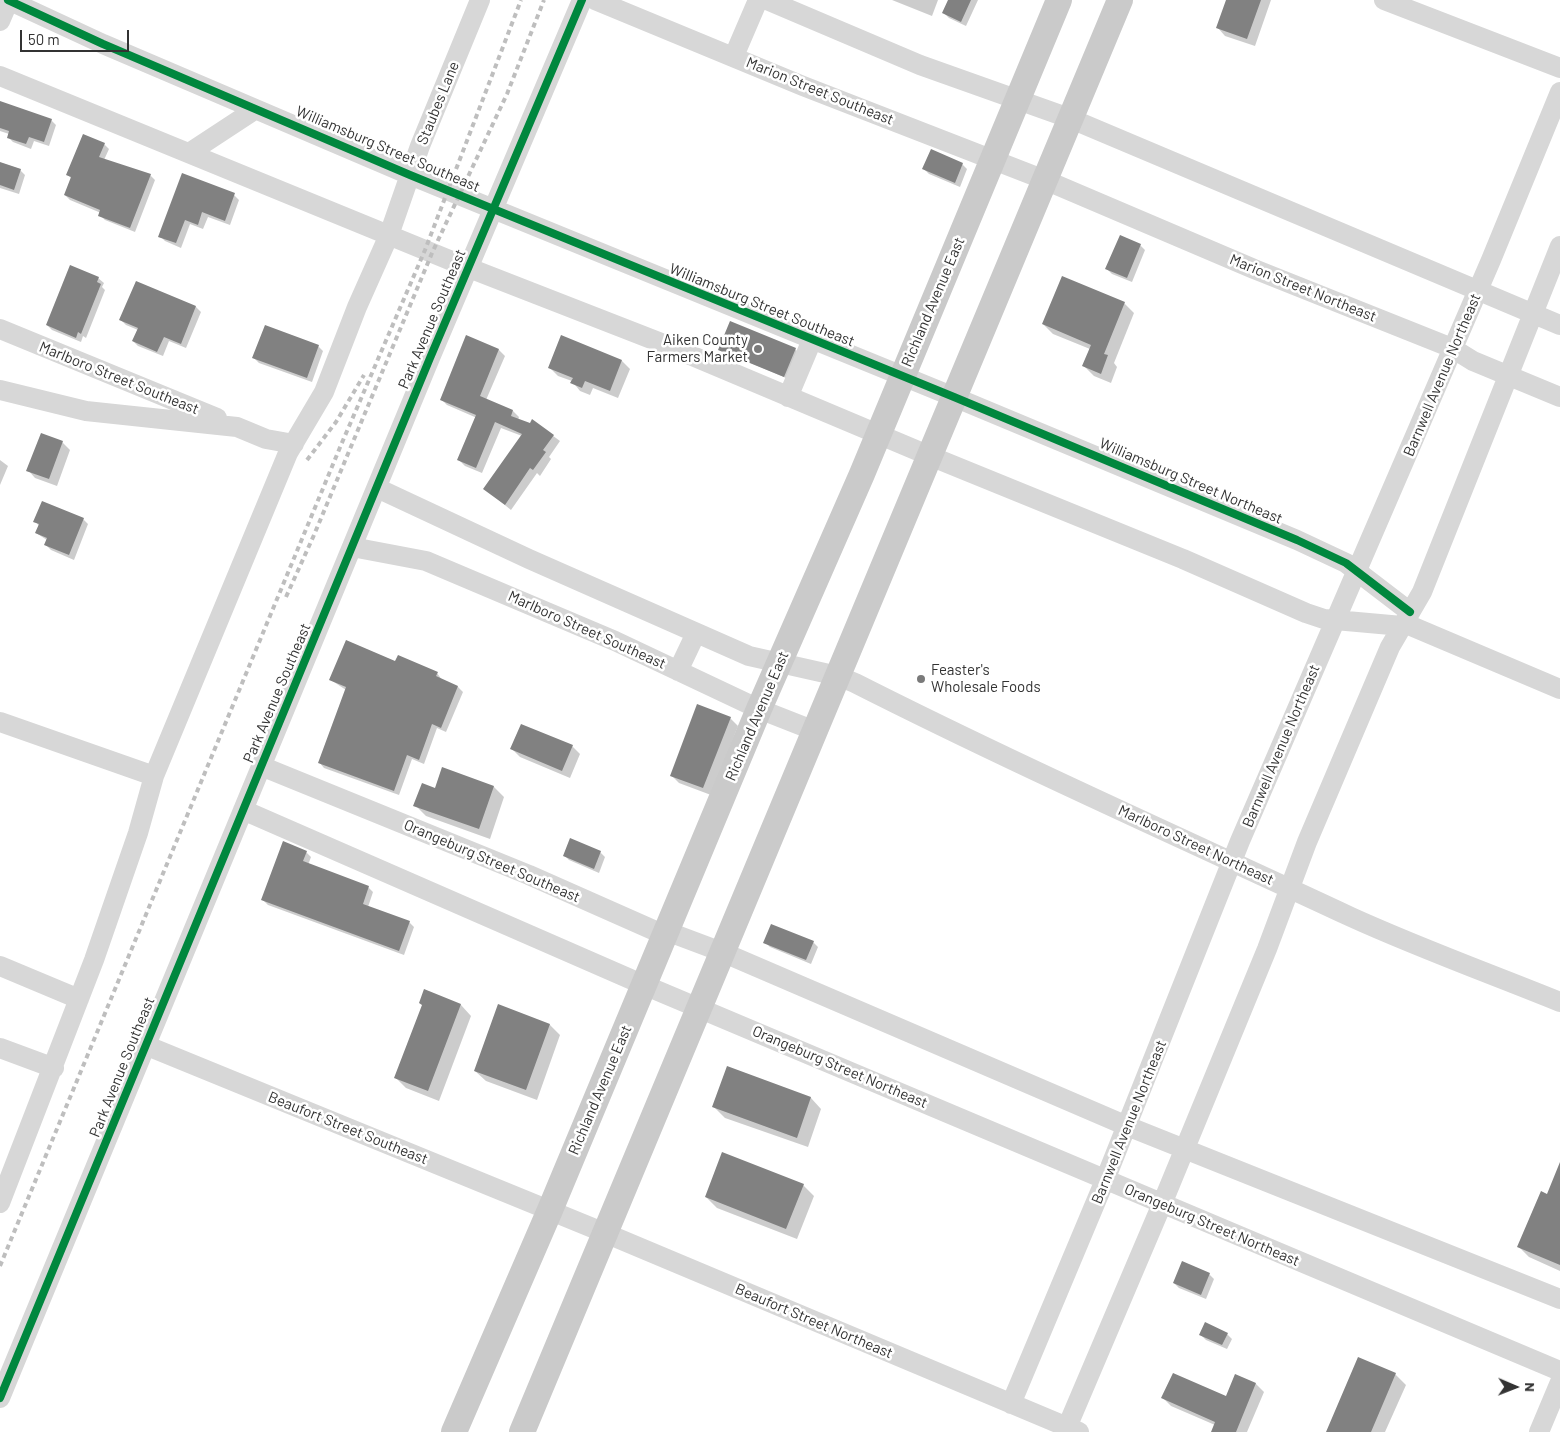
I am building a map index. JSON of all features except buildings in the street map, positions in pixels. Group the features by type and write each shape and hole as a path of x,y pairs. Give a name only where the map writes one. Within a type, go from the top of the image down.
{"main road":[{"name":"Richland Avenue East","path":"454,1432 550,1210 759,709 878,434 1059,0"},
{"path":"522,1432 1045,180 1069,118 1120,0"}],"street":[{"name":"Williamsburg Street Southeast","path":"9,0 103,44 410,175 954,397"},
{"path":"0,21 9,0"},
{"name":"Staubes Lane","path":"389,235 410,175 480,0"},
{"name":"Park Avenue Southeast","path":"0,1398 352,547 582,0"},
{"name":"Marion Street Southeast","path":"596,0 812,90 1045,180"},
{"path":"734,56 758,0"},
{"path":"767,0 920,65 1069,118 1560,326"},
{"path":"1384,0 1560,68"},
{"path":"0,76 469,268 664,344 930,456 1183,559 1306,613 1335,620 1405,618 1441,639 1560,689"},
{"name":"Barnwell Avenue Northeast","path":"1011,1404 1106,1180 1232,863 1477,291 1560,92"},
{"path":"189,153 256,109"},
{"name":"Marion Street Northeast","path":"1045,180 1254,269 1452,348 1473,361 1560,397"},
{"path":"0,1203 54,1068 79,999 138,834 154,776 246,550 294,444 324,392 357,307 389,235"},
{"path":"1071,1430 1289,888 1390,647 1405,618 1422,592 1531,314 1560,246"},
{"name":"Marlboro Street Southeast","path":"0,329 266,439 294,444"},
{"path":"788,397 812,340"},
{"name":"Marlboro Street Southeast","path":"0,390 86,411 238,427"},
{"name":"Williamsburg Street Northeast","path":"954,397 1279,533 1346,564 1405,618"},
{"path":"377,488 528,559 749,656 838,676"},
{"name":"Marlboro Street Southeast","path":"352,547 426,561 615,641 759,709 815,731"},
{"path":"678,671 696,633"},
{"name":"Marlboro Street Northeast","path":"838,676 1232,863 1352,917 1560,1002"},
{"path":"0,722 154,776"},
{"name":"Orangeburg Street Southeast","path":"261,766 529,875 660,933 666,931 722,952"},
{"path":"243,810 644,985"},
{"path":"722,952 1128,1126 1560,1299"},
{"path":"0,966 79,999"},
{"name":"Orangeburg Street Northeast","path":"644,985 1560,1371"},
{"name":"Beaufort Street Southeast","path":"145,1045 550,1210"},
{"path":"0,1048 54,1068"},
{"name":"Beaufort Street Northeast","path":"550,1210 1071,1430"},
{"path":"1539,1432 1560,1382"}],"railway":[{"path":"0,1266 341,445 425,250 521,0"},
{"path":"286,597 314,535 432,253 507,94 544,0"},
{"path":"307,460 336,422 364,375"}],"cycle path":[{"path":"8,0 103,44 410,175 954,397 1297,540 1346,563 1410,612"},
{"path":"0,1398 430,358 582,0"}],"place":[{"name":"Aiken County Farmers Market","path":"758,349"},
{"name":"Feaster's Wholesale Foods","path":"921,679"}]}
